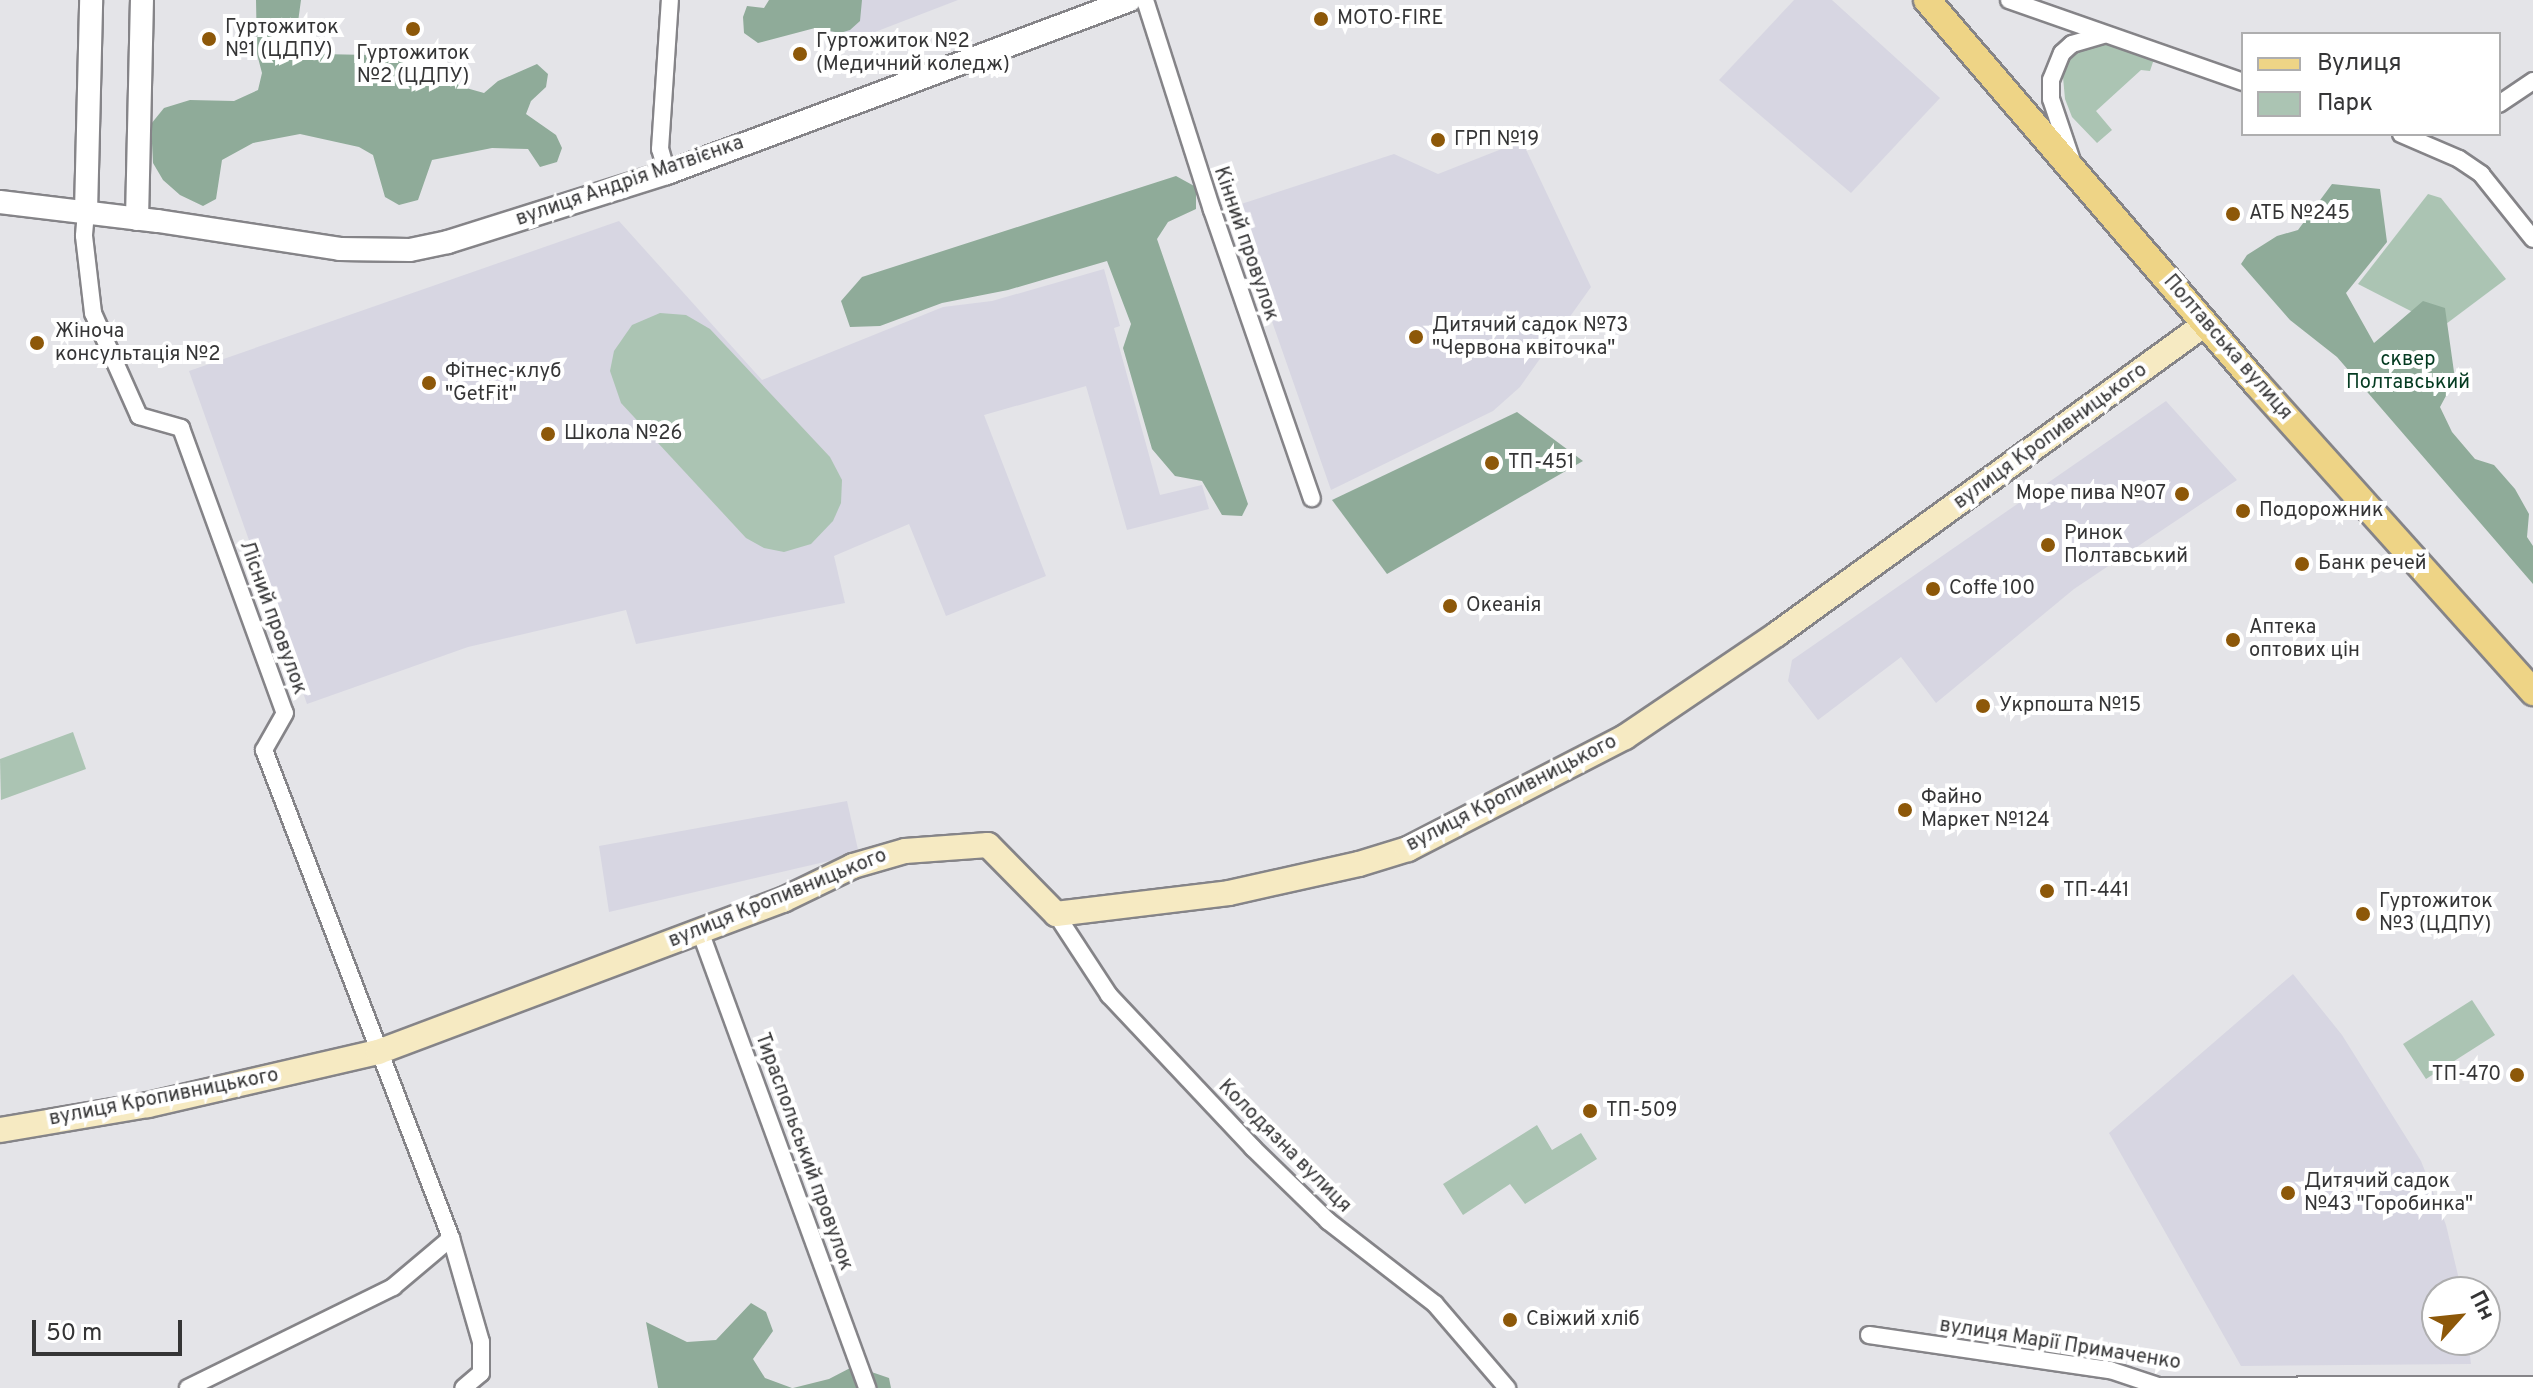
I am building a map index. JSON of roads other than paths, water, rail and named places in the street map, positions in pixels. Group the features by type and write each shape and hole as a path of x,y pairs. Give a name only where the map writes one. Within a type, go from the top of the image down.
{"main road":[{"name":"Полтавська вулиця","path":"1927,0 2205,324 2533,692"},
{"name":"вулиця Кропивницького","path":"0,1130 148,1105 378,1052 783,900 879,856 926,848 988,845 1056,914 1229,893 1359,864 1408,849 1637,729 1901,546 2205,324"}],"street":[{"path":"86,212 91,0"},
{"path":"137,219 142,0"},
{"path":"667,173 660,149 670,0"},
{"name":"вулиця Андрія Матвієнка","path":"0,202 340,249 410,250 448,242 667,173 1130,0"},
{"name":"Кінний провулок","path":"1145,0 1212,210 1312,498"},
{"path":"2009,0 2241,81"},
{"path":"2075,169 2051,99 2051,80 2062,53 2072,44 2106,35"},
{"path":"2501,103 2533,81"},
{"path":"2425,137 2481,174 2533,239"},
{"name":"Лісний провулок","path":"86,212 84,236 93,313 139,416 181,428 285,713 264,750 451,1238 481,1342 481,1373 463,1388"},
{"name":"Колодязна вулиця","path":"1056,914 1109,995 1253,1148 1328,1221 1435,1304 1507,1388"},
{"name":"Тираспольський провулок","path":"700,931 867,1388"},
{"path":"188,1388 393,1287 451,1238"},
{"name":"вулиця Марії Примаченко","path":"1869,1335 2110,1370 2158,1387 2533,1385"}],"place":[{"name":"МОТО-FIRE","path":"1321,19"},
{"name":"Гуртожиток №2 (ЦДПУ)","path":"413,29"},
{"name":"Гуртожиток №1 (ЦДПУ)","path":"209,39"},
{"name":"Гуртожиток №2 (Медичний коледж)","path":"800,54"},
{"name":"ГРП №19","path":"1438,140"},
{"name":"АТБ №245","path":"2233,214"},
{"name":"Дитячий садок №73 \"Червона квіточка\"","path":"1416,337"},
{"name":"Жіноча консультація №2","path":"37,343"},
{"name":"Фітнес-клуб \"GetFit\"","path":"429,383"},
{"name":"Школа №26","path":"548,434"},
{"name":"ТП-451","path":"1492,463"},
{"name":"Море пива №07","path":"2182,494"},
{"name":"Подорожник","path":"2243,511"},
{"name":"Ринок Полтавський","path":"2048,545"},
{"name":"Банк речей","path":"2302,564"},
{"name":"Coffe 100","path":"1933,589"},
{"name":"Океанія","path":"1450,606"},
{"name":"Аптека оптових цін","path":"2233,640"},
{"name":"Укрпошта №15","path":"1983,706"},
{"name":"Файно Маркет №124","path":"1905,810"},
{"name":"ТП-441","path":"2047,891"},
{"name":"Гуртожиток №3 (ЦДПУ)","path":"2363,914"},
{"name":"ТП-470","path":"2517,1075"},
{"name":"ТП-509","path":"1590,1111"},
{"name":"Дитячий садок №43 \"Горобинка\"","path":"2288,1193"},
{"name":"Свіжий хліб","path":"1510,1320"}],"park label":[{"name":"сквер Полтавський","path":"2408,372"}]}
